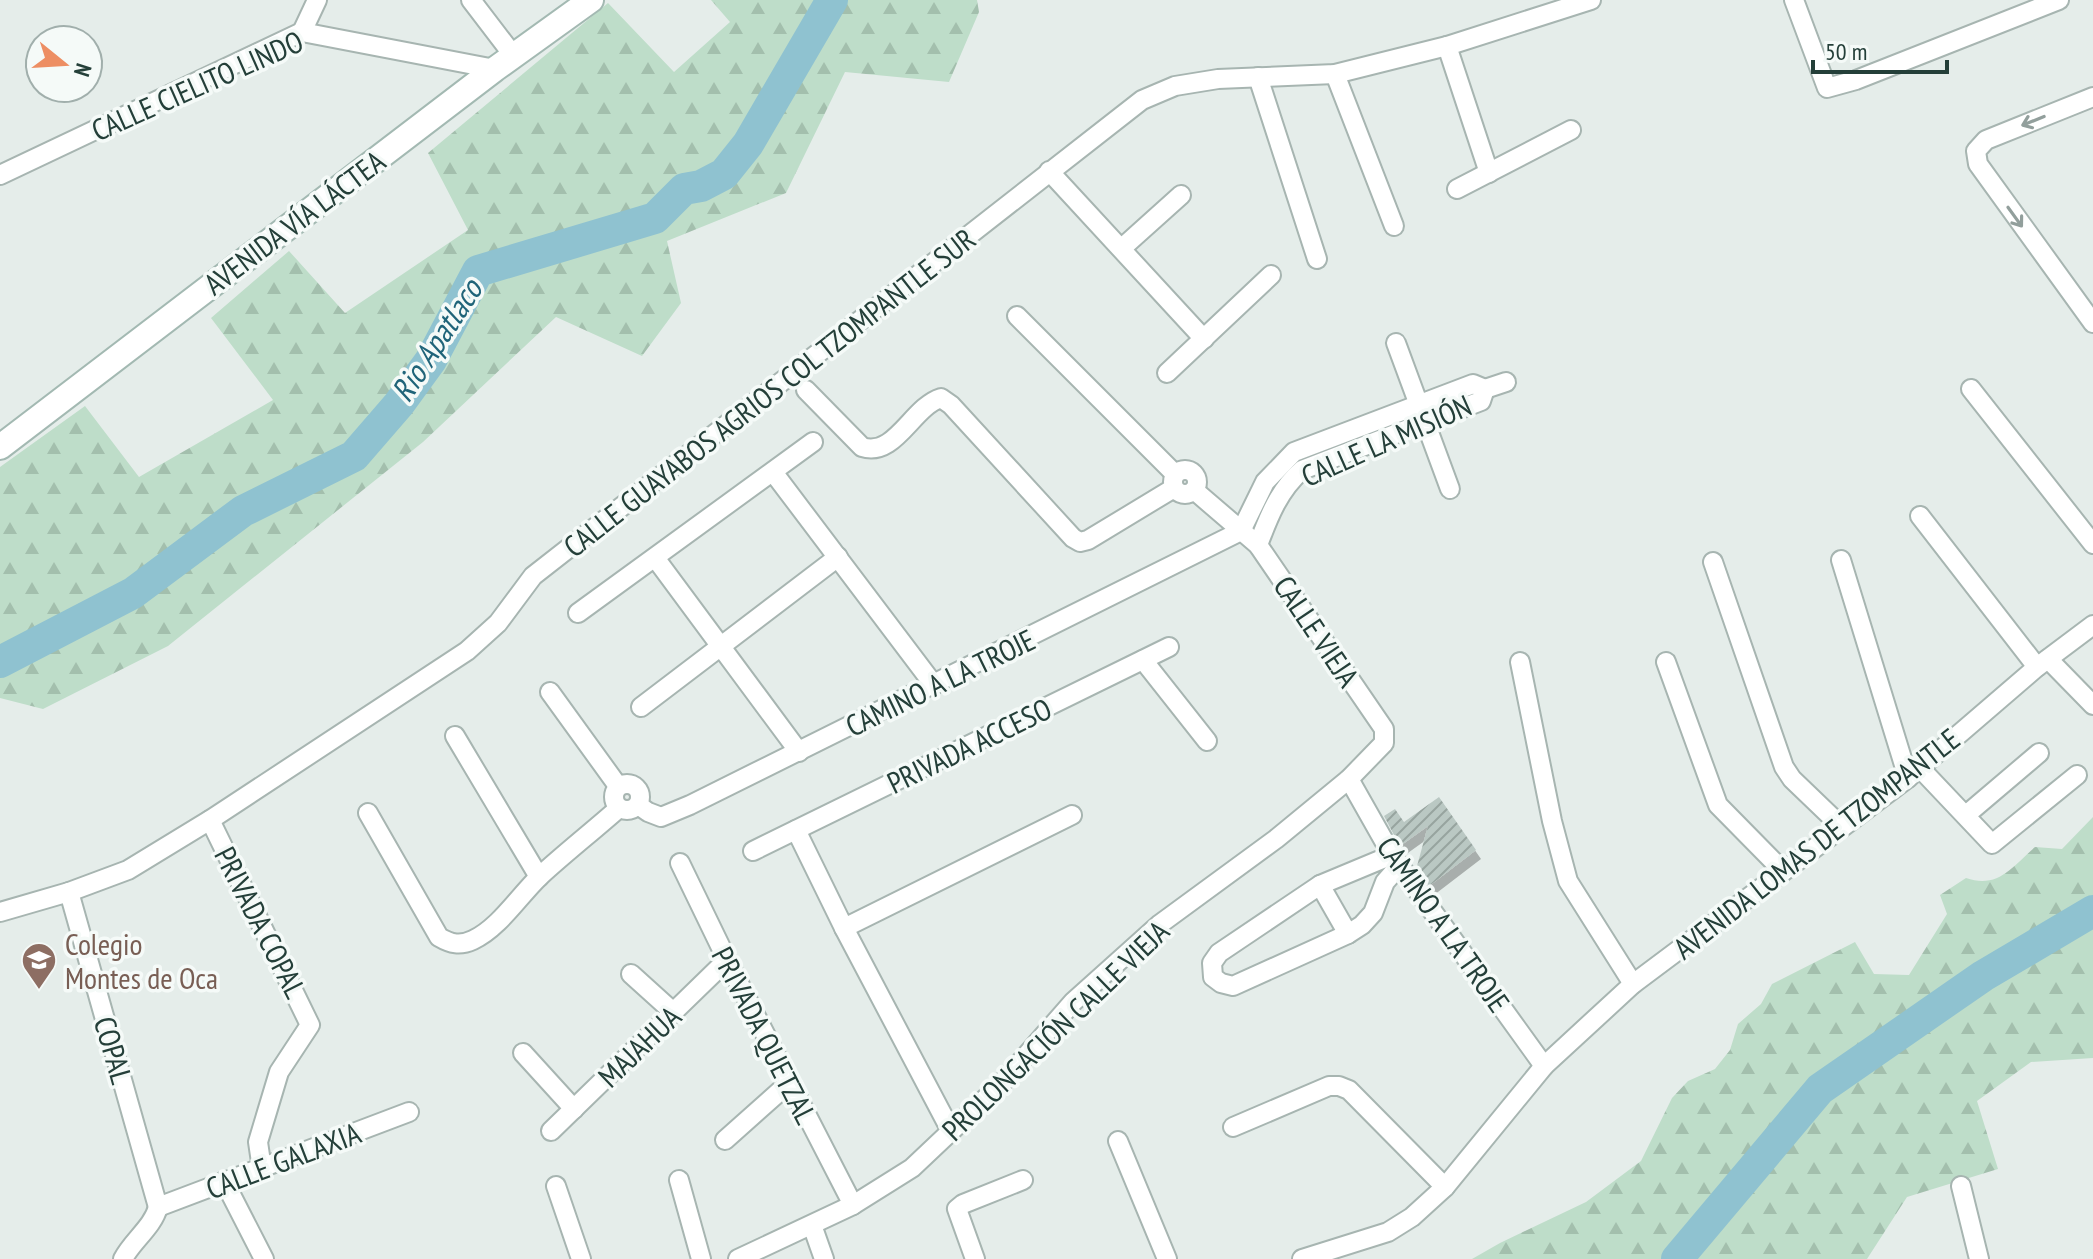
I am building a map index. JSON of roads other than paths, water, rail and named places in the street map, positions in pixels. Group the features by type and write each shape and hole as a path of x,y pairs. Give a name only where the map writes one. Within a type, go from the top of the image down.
{"street":[{"path":"302,32 317,0"},
{"path":"471,0 504,62"},
{"name":"AVENIDA VÍA LÁCTEA","path":"0,447 504,62 591,0"},
{"name":"CALLE GUAYABOS AGRIOS COL TZOMPANTLE SUR","path":"0,912 69,892 128,870 210,820 467,651 498,623 533,576 1142,100 1175,86 1218,79 1335,74 1447,46 1591,0"},
{"path":"1794,0 1827,88 1856,80 2059,0"},
{"name":"CALLE CIELITO LINDO","path":"0,175 302,32 504,62"},
{"path":"1447,46 1489,173"},
{"path":"1335,74 1394,226"},
{"path":"1258,77 1317,259"},
{"path":"2093,97 1986,140 1976,151 1978,164 2093,323"},
{"path":"1457,189 1571,130"},
{"path":"1049,171 1204,339"},
{"path":"1122,248 1181,195"},
{"path":"1167,373 1271,275"},
{"path":"2077,302 2093,291"},
{"path":"806,390 862,447 872,450 883,447 930,402 941,398 951,405 1073,538 1080,542 1088,540 1175,481 1017,316"},
{"path":"1396,343 1450,489"},
{"path":"1485,389 1506,382"},
{"name":"CALLE LA MISIÓN","path":"1241,531 1265,482 1281,476 1302,470 1426,424 1481,401 1485,389 1473,384 1294,452 1281,476 1274,507 1258,545"},
{"path":"1971,389 2093,544"},
{"path":"578,613 813,442"},
{"path":"773,472 934,685"},
{"name":"CALLE VIEJA","path":"1175,481 1179,493 1187,494 1194,490 1258,545 1384,729 1386,737"},
{"path":"1920,516 2043,663 2093,705"},
{"name":"CAMINO A LA TROJE","path":"638,805 661,817 799,752 1241,531"},
{"path":"641,707 838,557"},
{"path":"656,559 799,752"},
{"path":"1841,560 1914,773 1966,815 1992,844 2077,775"},
{"path":"1713,562 1784,767 1792,779 1842,827"},
{"name":"AVENIDA LOMAS DE TZOMPANTLE","path":"1302,1259 1388,1232 1412,1217 1445,1187 1544,1066 1633,984 1914,773 2043,663 2093,625"},
{"name":"PRIVADA ACCESO","path":"753,851 1169,647"},
{"path":"1143,660 1207,741"},
{"path":"1520,662 1552,821 1568,881 1633,984"},
{"path":"1666,662 1718,805 1783,871"},
{"path":"550,692 618,786"},
{"path":"455,736 539,877"},
{"name":"PROLONGACIÓN CALLE VIEJA","path":"738,1259 853,1205 912,1168 1003,1082 1073,1002 1160,924 1276,839 1349,779 1384,743 1386,737"},
{"path":"1966,815 2039,753"},
{"name":"CAMINO A LA TROJE","path":"1349,779 1396,860 1544,1066"},
{"path":"626,783 635,785 640,792 638,805 627,810 619,808 613,793 618,786 626,783"},
{"path":"368,813 439,937 450,944 463,944 477,939 539,877 619,808"},
{"path":"844,928 1072,815"},
{"name":"PRIVADA COPAL","path":"210,820 310,1025 279,1072 258,1142 262,1169"},
{"path":"796,830 951,1131"},
{"path":"1396,860 1373,913 1348,934 1233,986 1213,977 1212,963 1219,953 1320,885 1396,860"},
{"name":"PRIVADA QUETZAL","path":"680,863 853,1205"},
{"path":"1320,885 1348,934"},
{"name":"COPAL","path":"69,892 158,1207"},
{"name":"MAJAHUA","path":"551,1131 727,960"},
{"path":"631,974 673,1012"},
{"path":"523,1053 574,1109"},
{"path":"725,1140 789,1083"},
{"path":"1233,1127 1329,1086 1339,1086 1349,1090 1445,1187"},
{"name":"CALLE GALAXIA","path":"158,1207 409,1112"},
{"path":"1118,1141 1167,1259"},
{"path":"679,1180 701,1259"},
{"path":"975,1259 957,1209 1023,1180"},
{"path":"224,1181 264,1259"},
{"path":"556,1186 581,1259"},
{"path":"1961,1186 1979,1259"},
{"path":"123,1259 156,1215 158,1207"},
{"path":"812,1225 824,1259"}],"waterway":[{"name":"Rio Apatlaco","path":"0,662 133,593 243,511 354,456 399,404 431,360 478,271 655,218 684,189 701,186 724,174 748,144 832,0"},
{"path":"1677,1259 1820,1089 1983,976 2093,911"}],"place":[{"name":"Colegio Montes de Oca","path":"39,991"}]}
